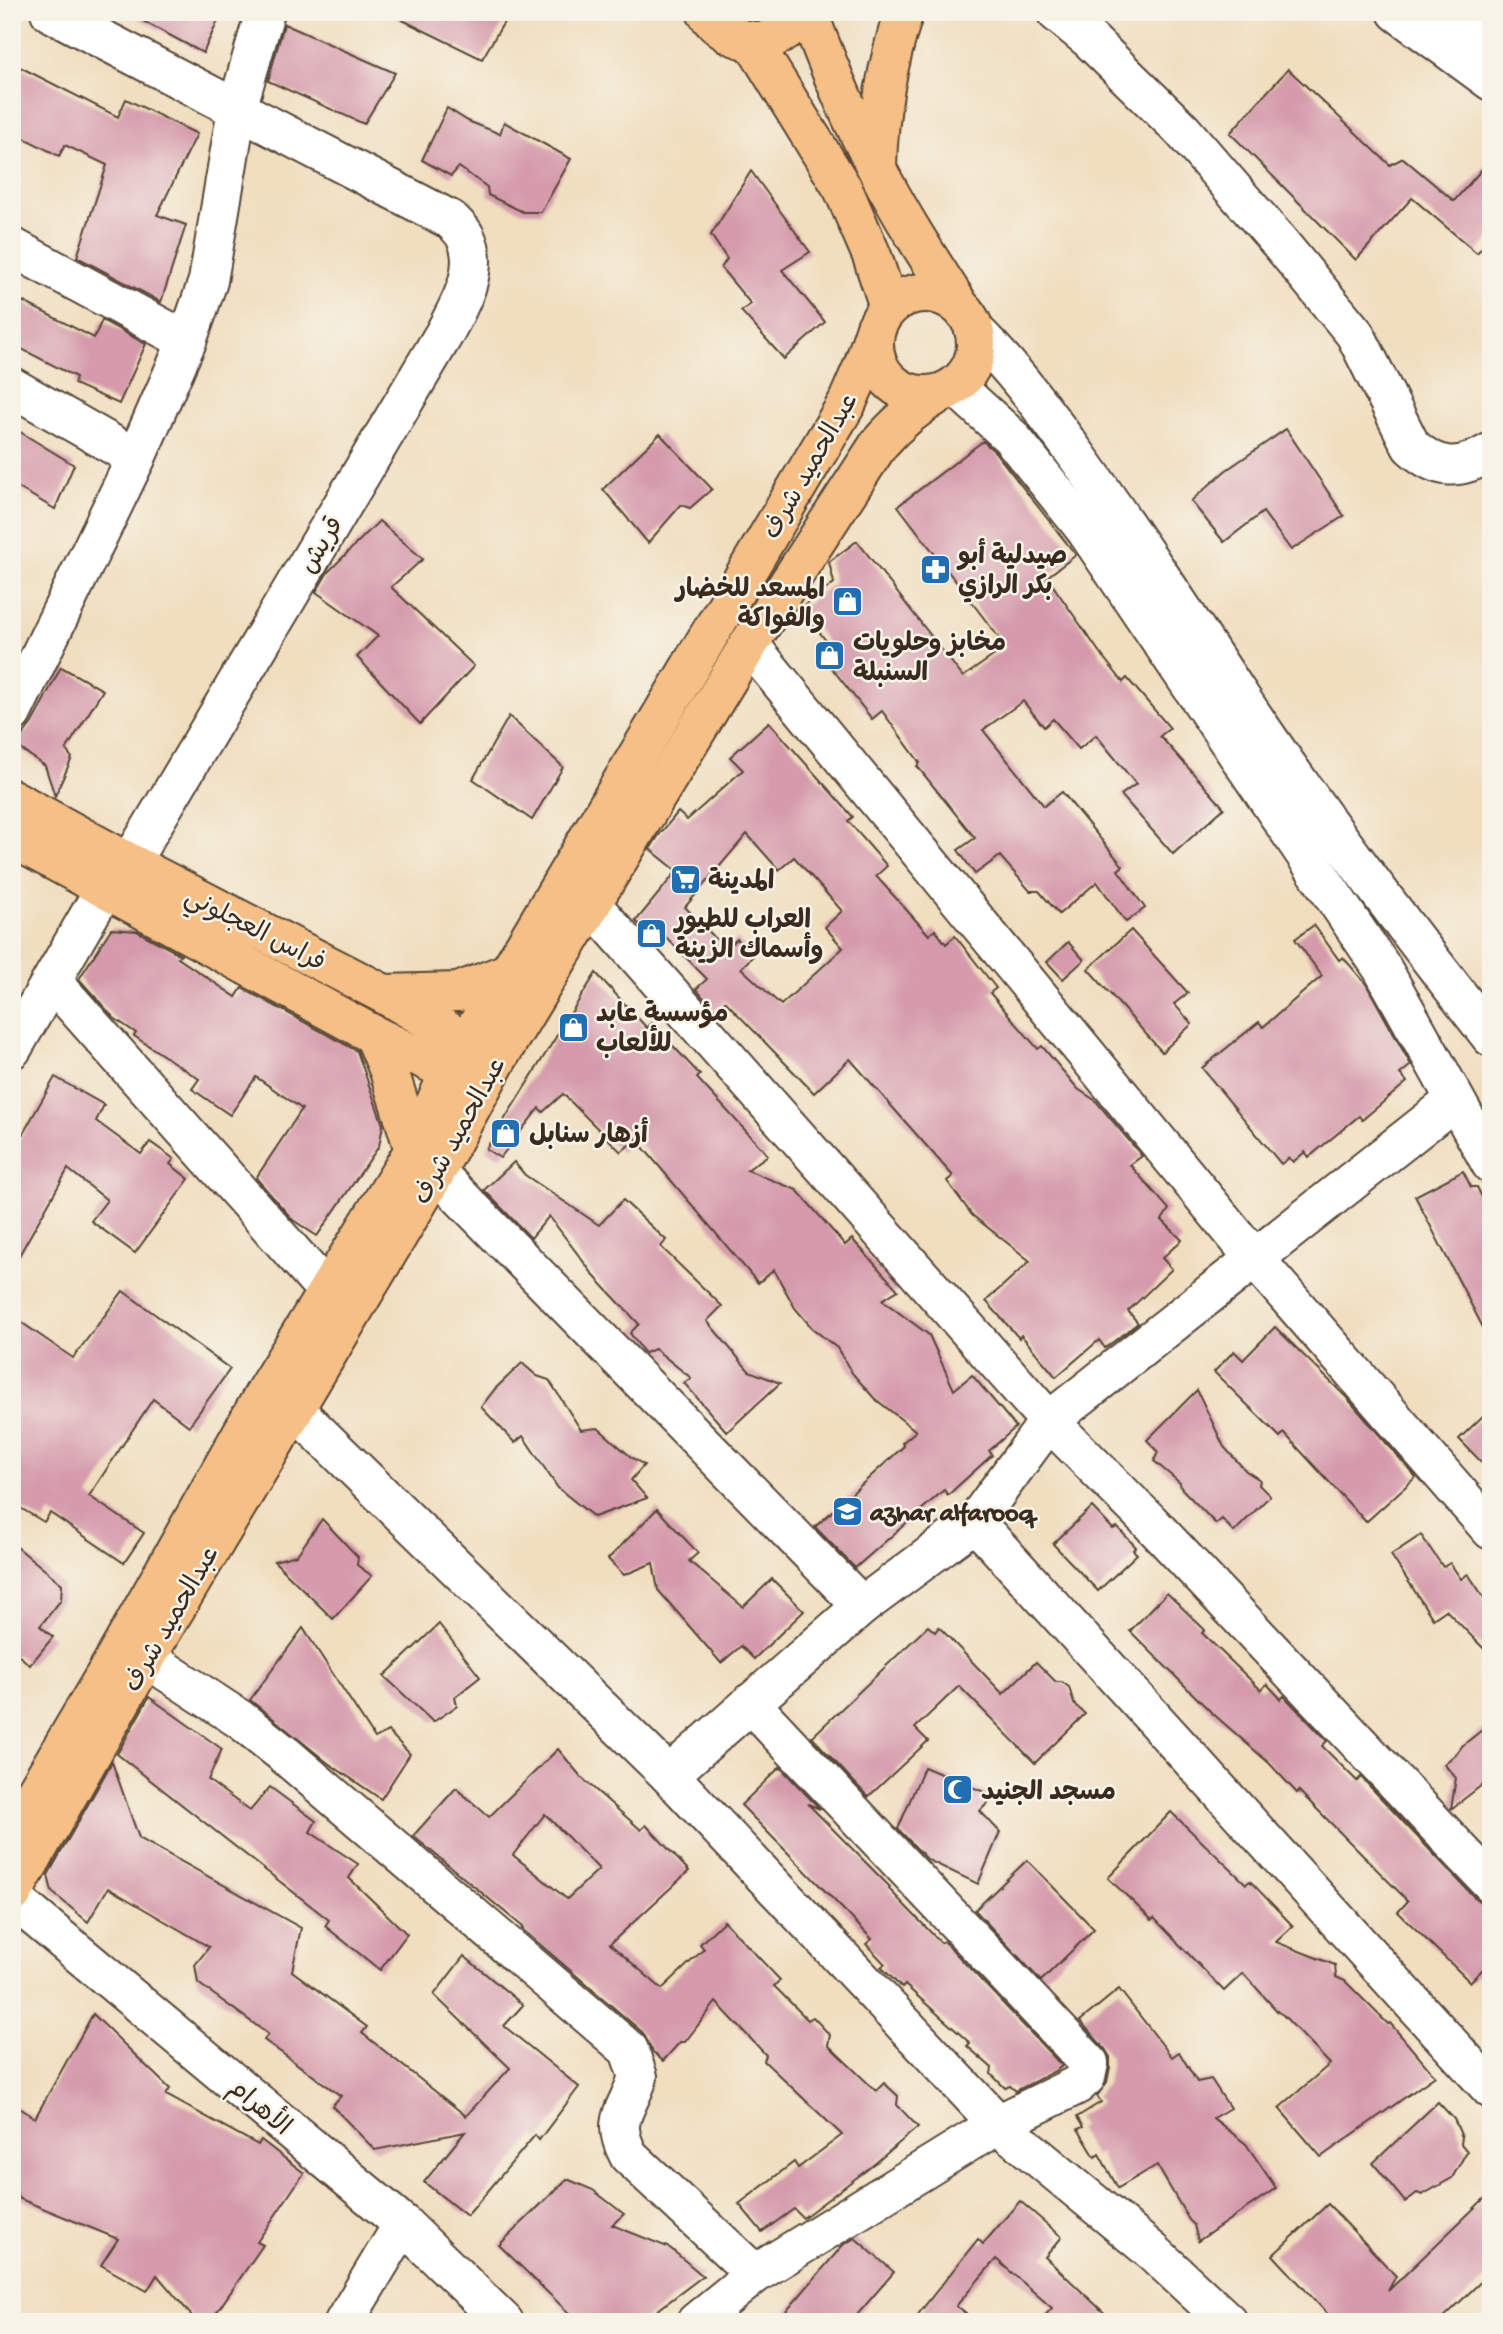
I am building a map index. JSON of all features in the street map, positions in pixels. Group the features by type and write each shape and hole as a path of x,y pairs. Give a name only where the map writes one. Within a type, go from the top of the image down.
{"main road":[{"path":"706,12 714,24 725,33 752,41 778,36 789,28 801,12"},
{"path":"808,12 850,117 915,238 966,316 976,346 974,361 966,375 947,390 924,396 894,385 883,373 876,359 874,343 883,317 901,299 915,293 929,293 966,316"},
{"path":"877,170 878,128 884,87 904,12"},
{"path":"752,41 842,189 872,256 883,317"},
{"name":"عبدالحميد شرف","path":"12,1832 114,1660 280,1400 425,1161 474,1065 507,974 847,403 883,317"},
{"name":"عبدالحميد شرف","path":"474,1065 592,905 749,645 879,444 917,407 947,390"},
{"name":"فراس العجلوني","path":"12,799 118,876 374,1035 474,1065"},
{"name":"فراس العجلوني","path":"12,838 118,876 384,994 474,1065"},
{"path":"384,994 458,992 507,974"},
{"path":"374,1035 425,1161"},
{"name":"عبدالحميد شرف","path":"12,1896 146,1658 280,1400 327,1291 425,1161"}],"street":[{"path":"50,12 237,109"},
{"path":"12,713 136,458 187,341 208,281 237,109 265,12"},
{"path":"1056,12 1089,39 1182,130 1355,334 1411,446 1434,464 1447,466 1470,463 1491,452"},
{"path":"1397,12 1491,81"},
{"path":"1451,12 1491,41"},
{"name":"قريش","path":"12,1049 454,315 464,295 470,272 470,248 464,234 451,220 237,109"},
{"path":"12,247 187,341"},
{"path":"966,316 1001,356 1116,509 1254,717 1369,879 1485,1030"},
{"path":"12,387 136,458"},
{"path":"947,390 1011,437 1084,529 1382,968 1455,1100 1485,1147"},
{"path":"749,645 1254,1258 1491,1530"},
{"path":"592,905 1049,1421 1150,1522 1491,1883"},
{"path":"53,982 327,1291"},
{"path":"1430,1055 1445,1030 1454,1024 1466,1020 1485,1030"},
{"path":"669,1774 862,1606 975,1522 1049,1421 1455,1100"},
{"path":"425,1161 862,1606"},
{"path":"280,1400 669,1774 998,2123 1153,2252 1228,2322"},
{"path":"975,1522 1491,2089"},
{"path":"146,1658 241,1720 285,1755 629,2050 638,2077 620,2119 622,2144 629,2156 754,2274"},
{"path":"696,2322 754,2274 998,2123 1077,2085 1086,2077 1089,2063 750,1703"},
{"name":"الأهرام","path":"12,1896 403,2224 504,2322"},
{"path":"344,2322 403,2224"}],"building":[{"path":"126,12 222,12 203,53"},
{"path":"386,12 510,12 482,59"},
{"path":"284,24 395,73 364,124 268,81"},
{"path":"12,63 118,117 126,99 197,134 157,215 186,225 161,302 77,257 107,165 65,145 59,156 12,132"},
{"path":"1288,69 1390,165 1403,158 1454,201 1491,159 1491,237 1477,253 1412,198 1356,260 1230,133"},
{"path":"447,108 468,121 500,134 504,122 571,159 541,212 523,212 488,195 487,187 459,167 451,176 422,160"},
{"path":"751,171 810,252 782,270 825,322 784,359 741,311 751,304 721,268 727,259 711,235"},
{"path":"12,296 94,338 102,320 146,344 119,404 74,384 76,377 12,344"},
{"path":"12,427 74,465 55,509 12,484"},
{"path":"1286,429 1344,516 1291,550 1263,512 1224,542 1191,501 1225,471"},
{"path":"660,434 712,489 690,508 681,505 648,543 603,489"},
{"path":"983,441 995,452 1076,555 1047,577 1123,682 1127,678 1170,728 1160,736 1224,808 1173,854 1121,795 1136,784 1096,735 1079,749 1053,719 1044,727 1023,701 983,730 1044,806 1062,792 1123,866 1118,870 1145,908 1126,922 1097,882 1059,914 1039,891 1030,891 1000,856 975,874 958,850 975,838 917,766 920,763 882,711 872,719 823,657 833,650 801,608 834,583 829,562 857,541 963,677 1006,647 898,506"},
{"path":"379,521 423,559 391,587 474,666 420,724 357,657 378,636 316,592 328,572"},
{"path":"61,667 103,690 66,750 72,758 55,796 45,766 15,745 32,723"},
{"path":"509,716 563,767 532,820 473,779"},
{"path":"769,722 853,817 848,821 887,866 876,876 929,935 935,930 946,944 955,936 996,988 990,993 1038,1049 1042,1046 1078,1089 1096,1101 1142,1156 1130,1165 1169,1209 1162,1220 1182,1240 1162,1258 1172,1269 1128,1311 1138,1323 1105,1348 1099,1340 1056,1377 1021,1335 1019,1338 986,1301 1030,1261 972,1215 947,1181 953,1176 850,1059 814,1093 725,1001 716,1010 707,1002 696,989 707,979 663,934 657,942 636,921 677,871 650,849 678,812 687,820 743,770 730,757","holes":["747,834 779,870 794,857 842,911 825,927 843,948 781,1005 741,968 753,956 737,939 726,949 685,907"]},
{"path":"1314,925 1339,960 1343,957 1366,984 1411,1065 1400,1074 1407,1082 1362,1120 1359,1116 1309,1157 1305,1152 1293,1162 1289,1158 1281,1164 1202,1068 1259,1022 1263,1027 1322,976 1295,939"},
{"path":"111,929 137,931 181,955 178,958 236,997 242,988 357,1051 383,1125 379,1146 317,1236 293,1220 256,1178 302,1109 256,1077 230,1115 192,1089 199,1079 134,1036 136,1033 114,1018 79,979"},
{"path":"1131,930 1188,993 1174,1004 1192,1024 1162,1052 1088,969"},
{"path":"1068,942 1084,960 1063,979 1047,962"},
{"path":"596,973 647,1028 652,1023 700,1075 697,1078 768,1155 747,1170 797,1190 845,1245 852,1239 898,1290 882,1300 929,1335 954,1390 972,1375 1016,1427 989,1451 992,1455 948,1495 944,1490 855,1568 815,1527 904,1446 902,1443 916,1431 874,1398 852,1373 837,1348 812,1328 795,1308 774,1270 758,1283 636,1139 621,1152 563,1094 543,1112 539,1108 500,1158 486,1149"},
{"path":"55,1077 104,1105 96,1121 141,1154 150,1142 174,1159 170,1164 189,1179 135,1253 91,1221 107,1200 68,1169 12,1268 12,1153"},
{"path":"514,1162 525,1175 599,1225 623,1200 666,1240 661,1247 722,1306 707,1321 749,1371 780,1383 727,1432 684,1383 691,1378 655,1349 645,1353 643,1351 630,1333 639,1324 595,1277 549,1216 531,1238 484,1190"},
{"path":"1463,1171 1471,1187 1477,1187 1491,1215 1491,1343 1415,1196"},
{"path":"123,1291 230,1369 189,1426 153,1399 89,1496 144,1533 124,1563 50,1513 44,1522 12,1503 12,1316 73,1358"},
{"path":"1275,1327 1347,1398 1416,1477 1366,1522 1284,1433 1280,1437 1214,1372 1234,1351 1243,1360"},
{"path":"522,1363 537,1376 549,1380 581,1430 598,1428 644,1465 631,1480 647,1498 594,1517 558,1488 523,1436 515,1443 481,1407"},
{"path":"1197,1390 1224,1447 1246,1471 1260,1480 1259,1485 1270,1496 1234,1532 1222,1519 1216,1524 1181,1488 1180,1483 1154,1461 1158,1452 1147,1440"},
{"path":"1491,1408 1491,1472 1459,1439"},
{"path":"1092,1507 1113,1529 1117,1527 1136,1547 1133,1550 1137,1554 1098,1591 1053,1544"},
{"path":"657,1509 698,1553 689,1561 743,1607 772,1579 804,1611 754,1659 741,1646 721,1663 658,1590 653,1563 624,1575 608,1559"},
{"path":"322,1519 358,1557 357,1565 372,1576 333,1619 274,1561 297,1555"},
{"path":"1421,1535 1443,1567 1450,1563 1461,1579 1468,1574 1491,1608 1491,1656 1446,1610 1433,1619 1391,1555"},
{"path":"12,1543 62,1584 61,1600 40,1626 53,1637 30,1665 17,1654 12,1659"},
{"path":"1167,1593 1205,1630 1202,1633 1261,1690 1267,1684 1281,1699 1284,1696 1327,1741 1322,1746 1357,1781 1361,1777 1475,1898 1491,1910 1491,1961 1470,1982 1398,1912 1408,1901 1299,1791 1297,1793 1269,1763 1211,1712 1130,1631"},
{"path":"439,1624 480,1677 455,1697 457,1706 433,1722 384,1676"},
{"path":"928,1626 935,1632 939,1627 1003,1694 1036,1662 1056,1682 1062,1682 1069,1687 1074,1704 1085,1714 1035,1763 959,1686 915,1728 928,1741 868,1797 812,1737"},
{"path":"303,1628 375,1738 388,1731 410,1754 381,1799 328,1763 250,1700"},
{"path":"149,1697 222,1749 208,1780 250,1811 270,1787 316,1821 310,1832 358,1864 349,1878 407,1934 380,1970 325,1926 329,1920 117,1754"},
{"path":"1491,1723 1491,1778 1451,1809 1456,1778 1444,1764"},
{"path":"558,1749 582,1778 641,1830 646,1825 689,1871 610,1944 662,1989 704,1949 700,1944 724,1921 780,1980 774,1986 808,2020 813,2017 830,2035 828,2045 876,2091 884,2083 898,2096 897,2105 918,2127 803,2218 794,2209 762,2232 739,2204 794,2162 798,2168 842,2135 764,2061 766,2055 716,2002 685,2042 680,2042 663,2061 653,2052 643,2033 522,1929 523,1927 413,1836 456,1788 489,1817","holes":["545,1814 599,1869 567,1899 513,1855"]},
{"path":"112,1762 139,1838 301,1928 292,1971 367,2027 362,2033 466,2116 510,2068 434,1995 464,1956 523,2005 504,2026 579,2087 539,2140 535,2135 467,2216 424,2182 465,2132 375,2150 332,2106 341,2096 264,2040 268,2034 198,1983 195,1965 209,1947 108,1888 88,1922 52,1892 48,1875"},
{"path":"780,1767 820,1809 808,1804 941,1943 944,1941 1062,2066 1016,2091 1010,2086 1005,2088 991,2074 992,2068 967,2046 970,2043 905,1985 902,1988 881,1967 885,1964 866,1944 872,1939 741,1805"},
{"path":"924,1767 994,1796 980,1811 1000,1832 978,1884 928,1860 898,1829"},
{"path":"1171,1812 1246,1884 1250,1881 1293,1926 1276,1942 1335,1965 1336,1977 1345,1981 1390,2023 1435,2076 1321,2157 1279,2108 1330,2064 1243,1973 1224,1991 1154,1918 1152,1920 1108,1878"},
{"path":"1027,1860 1094,1929 1041,1981 975,1910"},
{"path":"1119,1989 1172,2057 1179,2052 1197,2082 1211,2079 1230,2108 1213,2118 1246,2144 1276,2188 1198,2241 1194,2225 1157,2165 1118,2188 1099,2154 1095,2157 1078,2129 1083,2127 1077,2117 1101,2102 1097,2096 1107,2082 1110,2067 1110,2057 1105,2049 1080,2021"},
{"path":"93,2014 170,2089 166,2095 258,2145 261,2140 304,2173 257,2242 263,2245 210,2322 197,2322 157,2275 147,2291 101,2265 118,2239 18,2198 12,2179 12,2103 35,2118"},
{"path":"1438,2102 1454,2119 1462,2137 1461,2144 1467,2151 1452,2178 1422,2195 1417,2193 1405,2202 1373,2163"},
{"path":"567,2179 593,2190 624,2214 612,2225 670,2248 703,2276 642,2322 578,2322 499,2245"},
{"path":"1491,2192 1491,2272 1439,2322 1335,2322 1273,2255 1328,2204 1396,2276 1388,2291"},
{"path":"1020,2201 1062,2237 1045,2257 1114,2322 1039,2322 1052,2308 996,2259 956,2306 976,2322 912,2322 978,2239 983,2244"},
{"path":"855,2238 894,2272 851,2322 777,2322 843,2245"}],"place":[{"name":"صيدلية أبو بكر الرازي","path":"935,569"},
{"name":"المسعد للخضار والفواكة","path":"848,602"},
{"name":"مخابز وحلويات السنبلة","path":"830,656"},
{"name":"المدينة","path":"685,879"},
{"name":"العراب للطيور وأسماك الزينة","path":"652,933"},
{"name":"مؤسسة عابد للألعاب","path":"573,1027"},
{"name":"أزهار سنابل","path":"506,1133"},
{"name":"azhar alfarooq","path":"847,1511"},
{"name":"مسجد الجنيد","path":"958,1790"}]}
